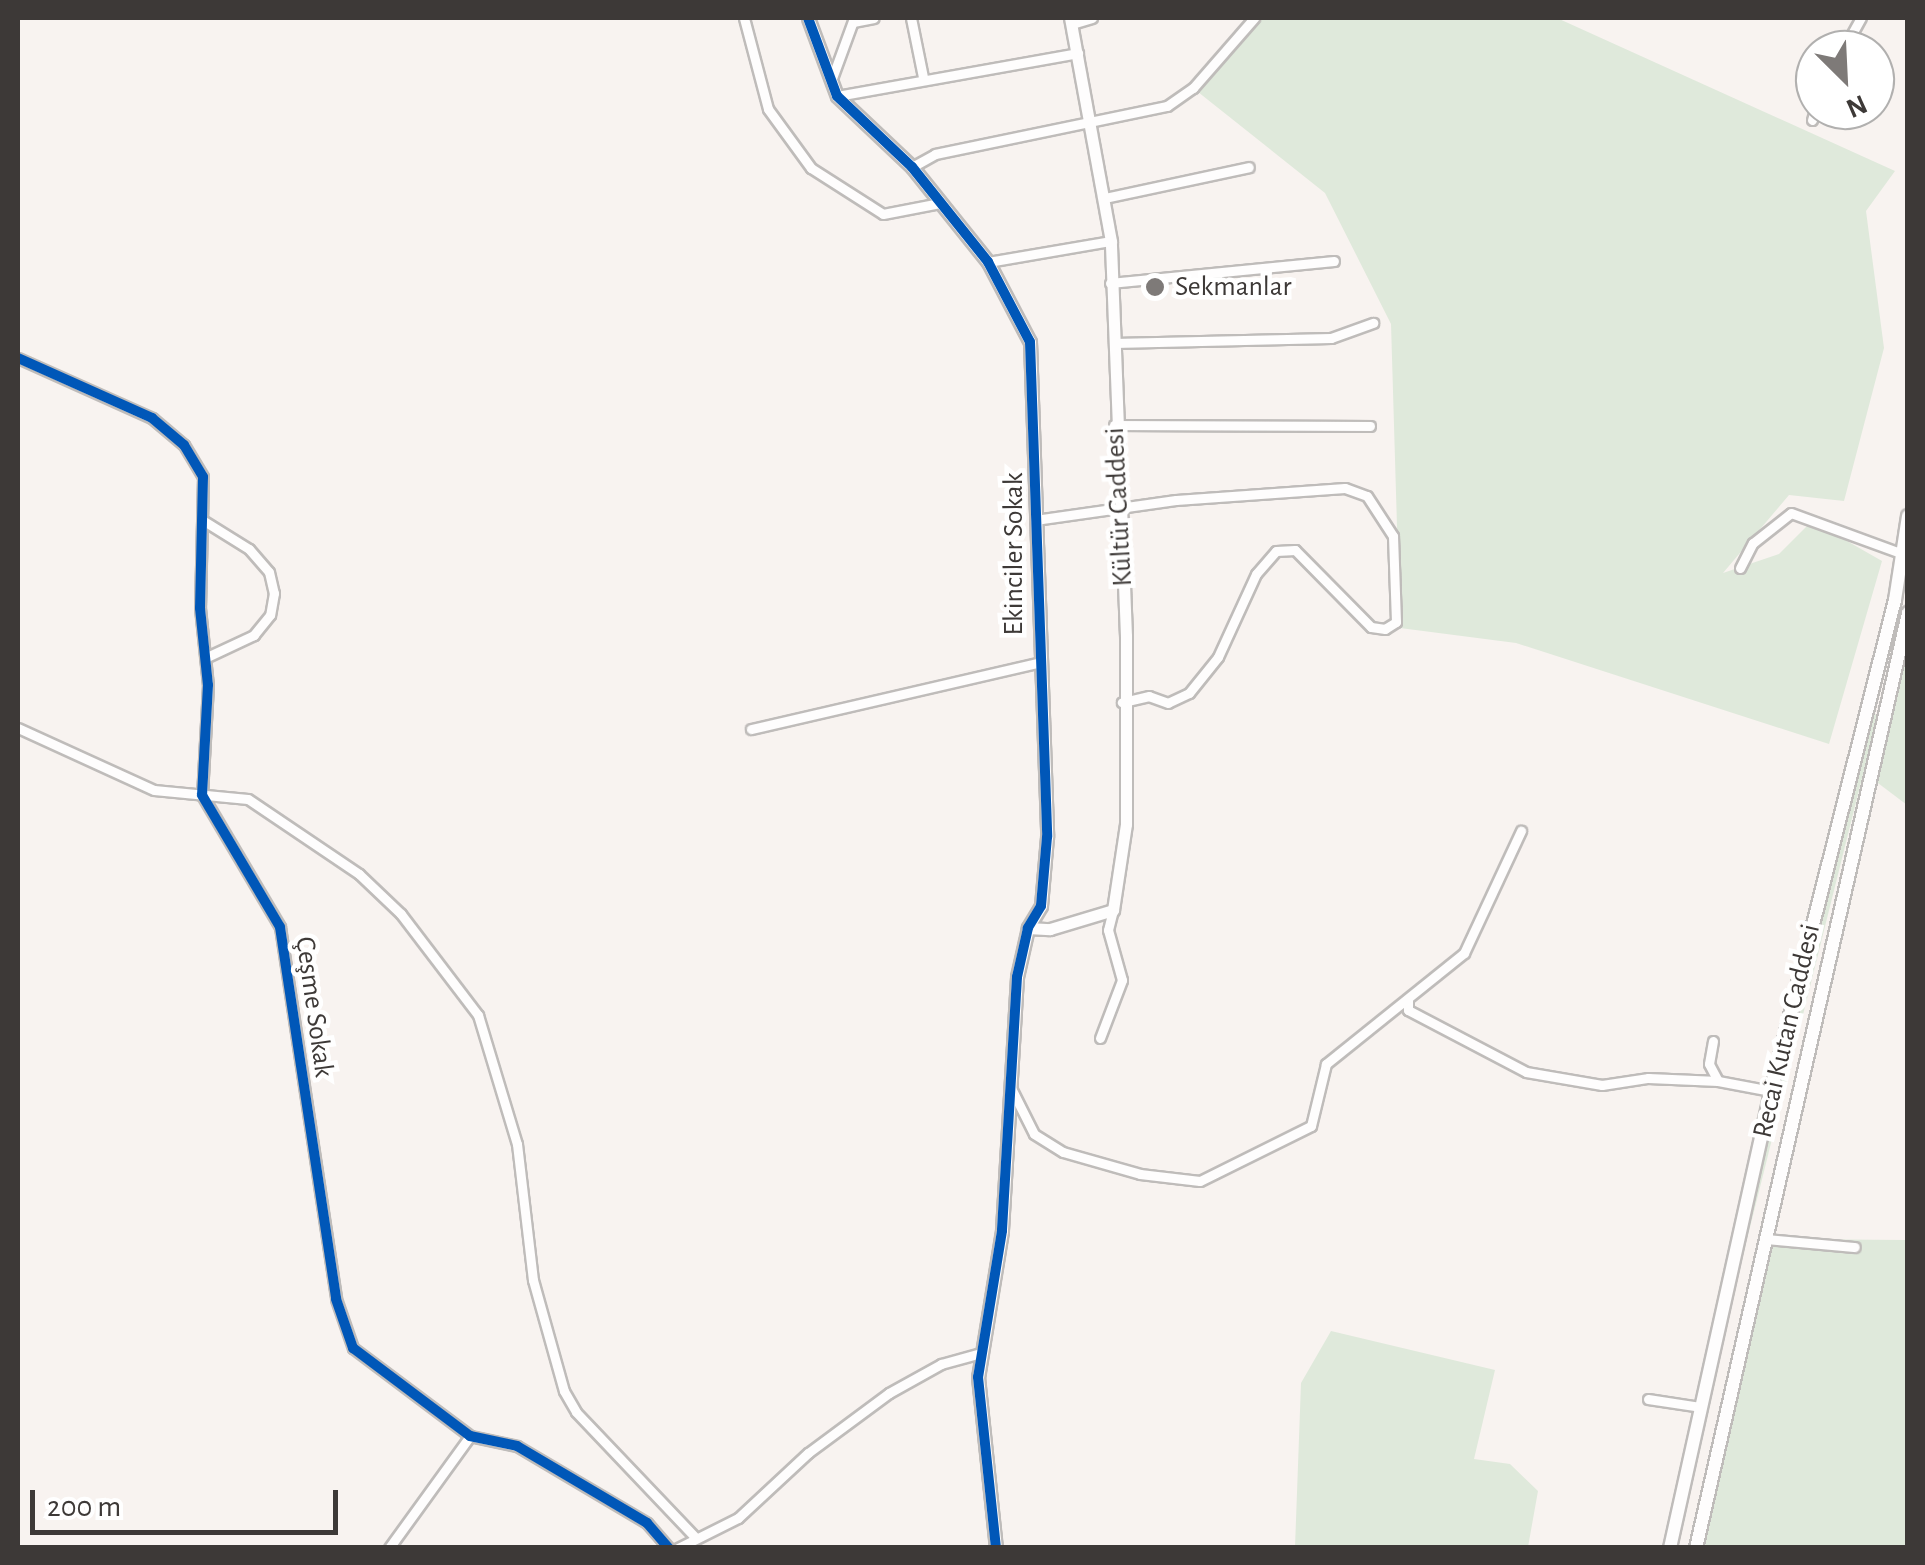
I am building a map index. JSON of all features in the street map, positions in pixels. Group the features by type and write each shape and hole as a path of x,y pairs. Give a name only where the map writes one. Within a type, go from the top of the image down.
{"main road":[{"name":"Recai Kutan Caddesi","path":"1670,1548 1771,1091 1903,554 1908,516"},
{"name":"Recai Kutan Caddesi","path":"1696,1548 1908,613"}],"street":[{"path":"744,18 768,109 811,168 883,214 940,202"},
{"name":"Ekinciler Sokak","path":"808,18 837,96 912,166 988,262 1030,342 1037,663 1047,837 1041,906 1028,928 1016,978 1002,1231 981,1353 979,1424 996,1548"},
{"path":"830,84 854,20 874,18"},
{"path":"911,18 923,77"},
{"path":"1071,21 1092,18"},
{"path":"912,166 936,154 1166,106 1193,88 1254,18"},
{"name":"Kültür Caddesi","path":"1071,21 1111,241 1126,824 1112,910"},
{"path":"837,96 923,77 1078,52"},
{"path":"1105,198 1249,167"},
{"path":"988,262 1111,241"},
{"path":"1110,283 1334,261"},
{"path":"1114,343 1330,338 1373,323"},
{"path":"18,358 133,406 184,445 203,477 202,794"},
{"path":"1114,426 1370,426"},
{"path":"1035,520 1345,488 1367,496 1392,536 1396,622 1371,627 1308,560 1295,550 1276,551 1256,574 1218,657 1189,693 1168,703 1149,696 1122,702"},
{"path":"1740,568 1753,543 1791,513 1903,554"},
{"path":"204,522 249,550 268,572 274,594 270,615 254,636 205,658"},
{"path":"751,728 1037,663"},
{"path":"18,728 154,790 248,799 359,874 401,914 472,1005 517,1144 519,1202 555,1372 576,1412 695,1537"},
{"name":"Çeşme Sokak","path":"202,794 280,927 342,1325 368,1365 470,1436 518,1446 647,1523 670,1548"},
{"path":"1010,1086 1034,1134 1064,1152 1140,1174 1200,1181 1311,1126 1326,1064 1464,953 1520,830"},
{"path":"1028,928 1050,929 1112,910 1108,930 1122,980 1100,1038"},
{"path":"1408,1000 1408,1010 1526,1072 1602,1085 1648,1078 1718,1081 1771,1091"},
{"path":"1713,1041 1708,1064 1718,1081"},
{"path":"1765,1239 1855,1247"},
{"path":"678,1548 738,1518 808,1453 890,1393 942,1364 981,1353"},
{"path":"1648,1398 1701,1407"},
{"path":"389,1548 470,1436"}],"green space":[{"path":"1254,18 1557,18 1795,126 1795,130 1804,130 1895,171 1866,211 1884,348 1844,501 1789,495 1723,573 1779,554 1812,521 1882,561 1829,744 1516,643 1400,628 1391,324 1325,193 1193,88"},
{"path":"1907,603 1907,805 1870,777"},
{"path":"1870,713 1878,715 1670,1546 1663,1545"},
{"path":"1765,1239 1907,1240 1907,1547 1695,1548"},
{"path":"1331,1331 1495,1370 1474,1459 1510,1464 1538,1491 1528,1547 1295,1547 1301,1383"}],"cycle path":[{"path":"808,18 837,96 912,167 988,262 1030,342 1047,837 1041,906 1028,928 1017,977 1002,1231 978,1377 996,1548"},
{"path":"18,358 152,418 184,445 203,477 200,608 208,685 202,795 280,927 336,1299 353,1348 470,1436 517,1446 647,1523 669,1548"}],"place":[{"name":"Sekmanlar","path":"1155,287"}]}
